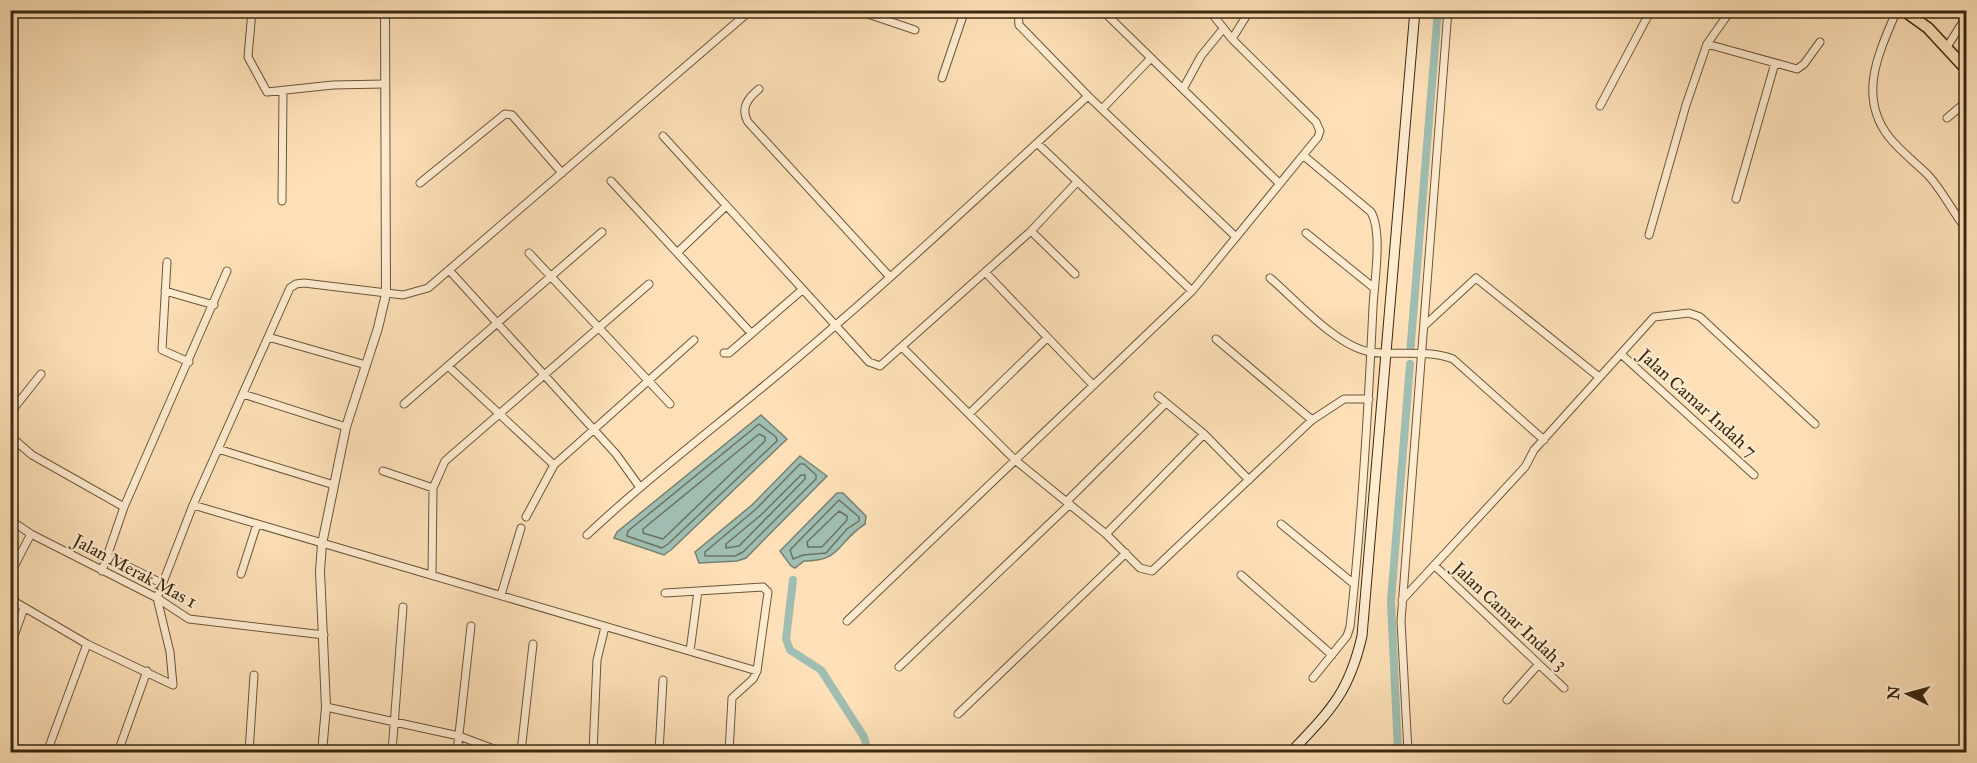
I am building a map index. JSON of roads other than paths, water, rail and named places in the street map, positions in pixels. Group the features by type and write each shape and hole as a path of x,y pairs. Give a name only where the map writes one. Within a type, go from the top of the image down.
{"main road":[{"path":"1291,753 1344,692 1357,657 1365,616 1415,10"},
{"path":"1903,10 1928,28 1966,69"}],"street":[{"path":"252,10 248,57 265,91 333,85 384,84"},
{"path":"322,753 326,707 322,544 346,427 386,294 385,10"},
{"path":"10,599 87,644 173,685 170,652 156,598 193,505 290,288 296,284 386,294 420,292 449,270 751,10"},
{"path":"856,10 915,30"},
{"path":"942,78 965,10"},
{"path":"1018,10 1019,25 1088,96 1235,236"},
{"path":"1102,10 1279,183"},
{"path":"847,621 1192,291 1318,137 1320,131 1316,122 1232,39 1209,10"},
{"path":"1232,39 1250,10"},
{"path":"1408,753 1401,636 1402,600 1448,10"},
{"path":"1600,106 1650,10"},
{"path":"1649,235 1686,105 1707,44 1731,10"},
{"path":"1897,10 1872,77 1872,102 1875,114 1889,137 1930,178 1966,229"},
{"path":"1947,47 1966,17"},
{"path":"1183,89 1201,56 1223,29"},
{"path":"1707,44 1800,68 1820,42"},
{"path":"1103,108 1151,58"},
{"path":"1736,199 1775,63"},
{"path":"759,89 746,102 745,117 748,122 890,277"},
{"path":"282,201 283,91"},
{"path":"587,535 639,486 834,326 969,208 1088,96"},
{"path":"1947,118 1966,102"},
{"path":"420,183 505,114 512,115 562,173"},
{"path":"663,136 834,326 872,365 880,366 1031,231 1077,182"},
{"path":"1037,143 1192,291"},
{"path":"1304,156 1367,208 1374,217 1374,288 1369,399 1349,631 1312,678"},
{"path":"611,181 752,333"},
{"path":"678,252 726,206"},
{"path":"1031,231 1075,274"},
{"path":"404,404 602,232"},
{"path":"1306,233 1374,288"},
{"path":"529,253 670,404"},
{"path":"167,262 162,350 189,362"},
{"path":"449,270 593,429 639,486"},
{"path":"102,571 124,507 227,271"},
{"path":"985,272 1093,385"},
{"path":"1270,278 1350,346 1371,352 1453,359 1544,440"},
{"path":"1424,326 1476,278 1599,377"},
{"path":"432,575 433,488 444,461 649,284"},
{"path":"724,353 729,353 802,290"},
{"path":"165,291 214,305"},
{"path":"1402,600 1525,467 1530,455 1654,317 1689,313 1700,317 1815,424"},
{"path":"268,337 366,365"},
{"path":"969,414 1047,338"},
{"path":"1216,339 1312,420"},
{"path":"526,517 554,465 694,340"},
{"path":"902,347 1015,460 1107,534 1140,568 1152,571 1312,420 1344,399 1369,399"},
{"name":"Jalan Camar Indah 7","path":"1621,354 1754,475"},
{"path":"448,366 554,465"},
{"path":"10,413 41,374"},
{"path":"243,394 346,427"},
{"path":"1158,396 1204,434 1249,480"},
{"path":"899,667 1166,403"},
{"path":"1107,534 1204,434"},
{"path":"10,436 32,455 124,507"},
{"path":"218,449 334,484"},
{"path":"383,471 433,488"},
{"path":"193,505 758,671"},
{"name":"Jalan Merak Mas 1","path":"10,520 32,534 156,598 181,615 198,621 324,635"},
{"path":"241,574 257,524"},
{"path":"1281,524 1354,584"},
{"path":"501,595 521,528"},
{"path":"10,574 32,534"},
{"path":"958,714 1126,554"},
{"path":"107,556 163,584"},
{"name":"Jalan Camar Indah 3","path":"1435,566 1564,688"},
{"path":"1241,575 1332,655"},
{"path":"665,593 766,588 758,671 753,679 732,698 729,753"},
{"path":"690,651 698,591"},
{"path":"392,753 403,607"},
{"path":"10,648 24,608"},
{"path":"457,753 471,626"},
{"path":"593,753 597,660 605,627"},
{"path":"47,753 87,644"},
{"path":"521,753 533,644"},
{"path":"1507,700 1538,665"},
{"path":"118,753 147,671"},
{"path":"249,753 254,675"},
{"path":"659,753 663,680"},
{"path":"326,707 459,736 502,753"}],"water":[{"path":"761,415 787,439 672,549 664,555 614,538 617,532"},
{"path":"800,456 827,476 746,558 737,561 699,563 695,552 752,505"},
{"path":"837,493 843,493 866,516 865,524 838,550 825,558 804,561 795,568 791,566 780,551"}],"waterway":[{"path":"1410,354 1438,10"},
{"path":"1398,752 1391,601 1410,364"},
{"path":"793,580 786,639 790,650 821,670 864,737 868,752"}]}
